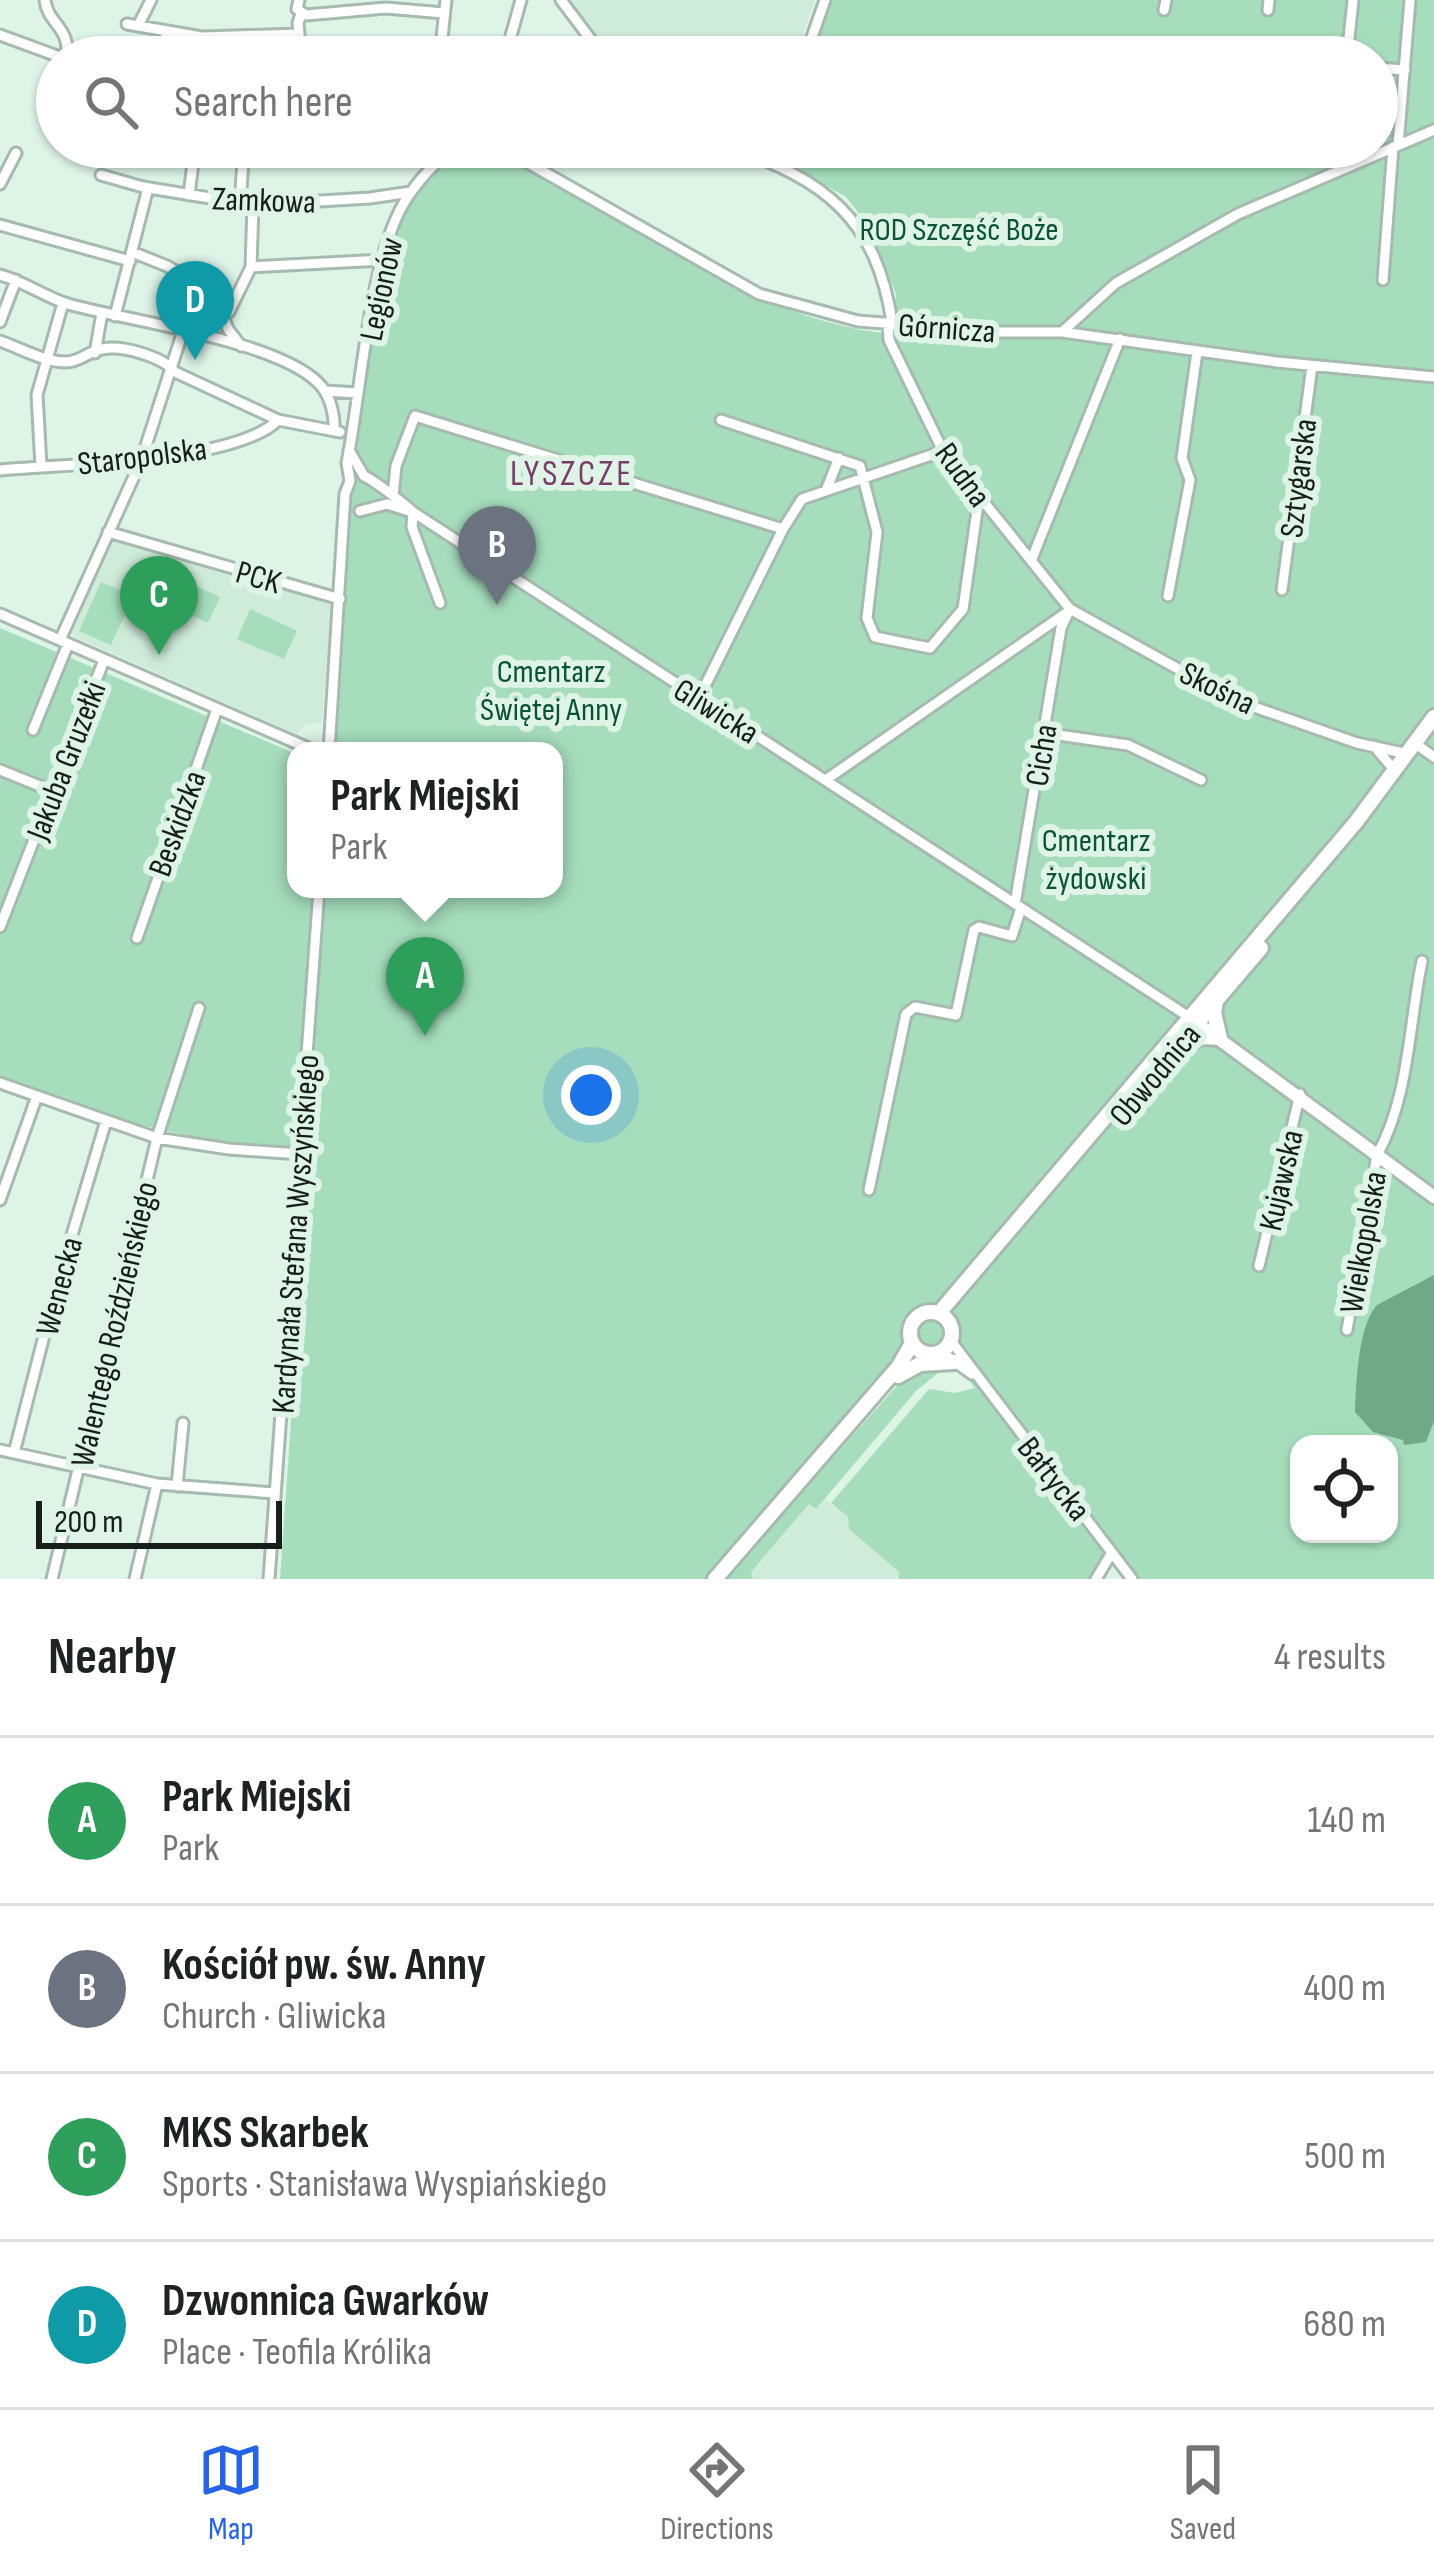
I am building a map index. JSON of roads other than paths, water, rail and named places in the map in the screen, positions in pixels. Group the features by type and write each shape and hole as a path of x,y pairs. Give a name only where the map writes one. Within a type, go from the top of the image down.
{"highway":[{"name":"Obwodnica","path":"944,1317 1356,822 1434,717"},
{"name":"Obwodnica","path":"944,1317 1178,1045 1193,1020 1216,1001 1290,913 1356,822"},
{"path":"1178,1045 1190,1039 1220,1038 1216,1001"},
{"path":"918,1348 910,1330 915,1318 926,1312 944,1317 948,1351"},
{"path":"722,1575 918,1348"},
{"path":"722,1575 899,1366 918,1348 948,1351"},
{"path":"898,1376 948,1351"}],"main road":[{"name":"Gliwicka","path":"1193,1020 1300,1094 1434,1197"}],"street":[{"path":"45,0 48,13 66,36"},
{"path":"151,0 133,25 199,36"},
{"path":"299,0 297,9 310,5 328,15 359,6 444,13"},
{"path":"442,36 446,0"},
{"path":"511,36 521,0"},
{"path":"561,0 588,36"},
{"path":"812,36 825,0"},
{"path":"1349,36 1353,0"},
{"path":"1398,129 1410,0"},
{"path":"256,36 299,34 310,5"},
{"path":"166,36 167,31"},
{"path":"0,35 36,48"},
{"path":"1398,70 1405,70"},
{"path":"1398,145 1434,130"},
{"path":"0,150 14,155 0,184"},
{"path":"189,195 193,168"},
{"path":"240,203 242,168"},
{"name":"Legionów","path":"350,481 351,434 383,260 400,210 433,168"},
{"name":"Górnicza","path":"537,168 759,294 858,321 1062,332 1197,352 1434,376"},
{"name":"Rudna","path":"783,168 848,211 888,291 889,340 943,451 1070,609"},
{"path":"1062,332 1116,283 1238,214 1345,168"},
{"path":"1383,280 1394,168"},
{"path":"100,175 148,188 116,316"},
{"name":"Zamkowa","path":"148,188 254,205 411,192"},
{"path":"381,195 394,200 400,210"},
{"path":"223,317 251,267 254,205"},
{"path":"0,225 167,266 215,294 241,346"},
{"path":"251,267 383,260"},
{"path":"0,275 63,303 241,346 304,372 325,391 334,431"},
{"path":"0,322 16,280"},
{"path":"200,336 215,294"},
{"path":"41,466 37,394 63,303"},
{"path":"95,352 102,313"},
{"path":"33,730 64,642 141,458 184,331"},
{"path":"1031,561 1120,339"},
{"path":"0,341 46,358 74,362 104,348 132,352 278,420 351,434"},
{"path":"1168,596 1190,480 1182,458 1197,352"},
{"name":"Sztygarska","path":"1282,590 1312,365"},
{"path":"325,391 358,393"},
{"path":"392,496 396,466 415,416 783,529"},
{"name":"Staropolska","path":"0,470 210,448 266,430 278,420"},
{"path":"721,420 860,466 878,532 867,618 875,637 892,644 930,648 963,609 979,497"},
{"path":"344,548 350,524 360,511 376,506 380,490 364,476 349,450"},
{"path":"699,698 802,499 943,451"},
{"path":"827,488 839,458"},
{"path":"330,742 345,494 350,481 364,476"},
{"name":"Gliwicka","path":"380,490 1193,1020"},
{"path":"347,502 360,511"},
{"name":"Gliwicka","path":"376,506 387,504 413,512"},
{"path":"413,512 412,527 440,603"},
{"name":"PCK","path":"108,532 340,598"},
{"path":"827,779 1070,609"},
{"name":"Cicha","path":"1018,906 1060,628 1070,609"},
{"name":"Skośna","path":"1070,609 1234,700 1374,746 1412,749 1434,757"},
{"path":"0,614 294,742"},
{"name":"Jakuba Gruzełki","path":"0,927 104,660"},
{"name":"Beskidzka","path":"136,938 218,710"},
{"path":"1044,733 1128,745 1201,780"},
{"path":"1374,746 1396,772"},
{"path":"0,770 52,791"},
{"name":"Kardynała Stefana Wyszyńskiego","path":"269,1579 318,898"},
{"path":"869,1190 906,1014 915,1007 956,1015 974,930 980,927 1012,936 1018,906"},
{"name":"Wielkopolska","path":"1346,1330 1377,1155 1404,1068 1422,961"},
{"name":"Walentego Roździeńskiego","path":"52,1579 157,1138 199,1008"},
{"path":"0,1083 157,1138 300,1154"},
{"name":"Kujawska","path":"1259,1266 1300,1094"},
{"path":"0,1200 37,1096"},
{"name":"Wenecka","path":"14,1453 106,1121"},
{"name":"Bałtycka","path":"948,1351 976,1377 1132,1579"},
{"name":"Bałtycka","path":"948,1351 976,1377"},
{"path":"177,1486 183,1423"},
{"path":"0,1450 158,1484 275,1493"},
{"path":"135,1579 158,1484"},
{"path":"1096,1579 1111,1554"}],"place":[{"name":"Dzwonnica Gwarków","path":"195,360"},
{"name":"Kościół pw. św. Anny","path":"497,605"},
{"name":"MKS Skarbek","path":"159,655"},
{"name":"Park Miejski","path":"425,1036"}],"district":[{"name":"LYSZCZE","path":"572,472"}],"park label":[{"name":"ROD Szczęść Boże","path":"959,228"},
{"name":"Cmentarz Świętej Anny","path":"551,689"},
{"name":"Cmentarz żydowski","path":"1096,858"}]}
